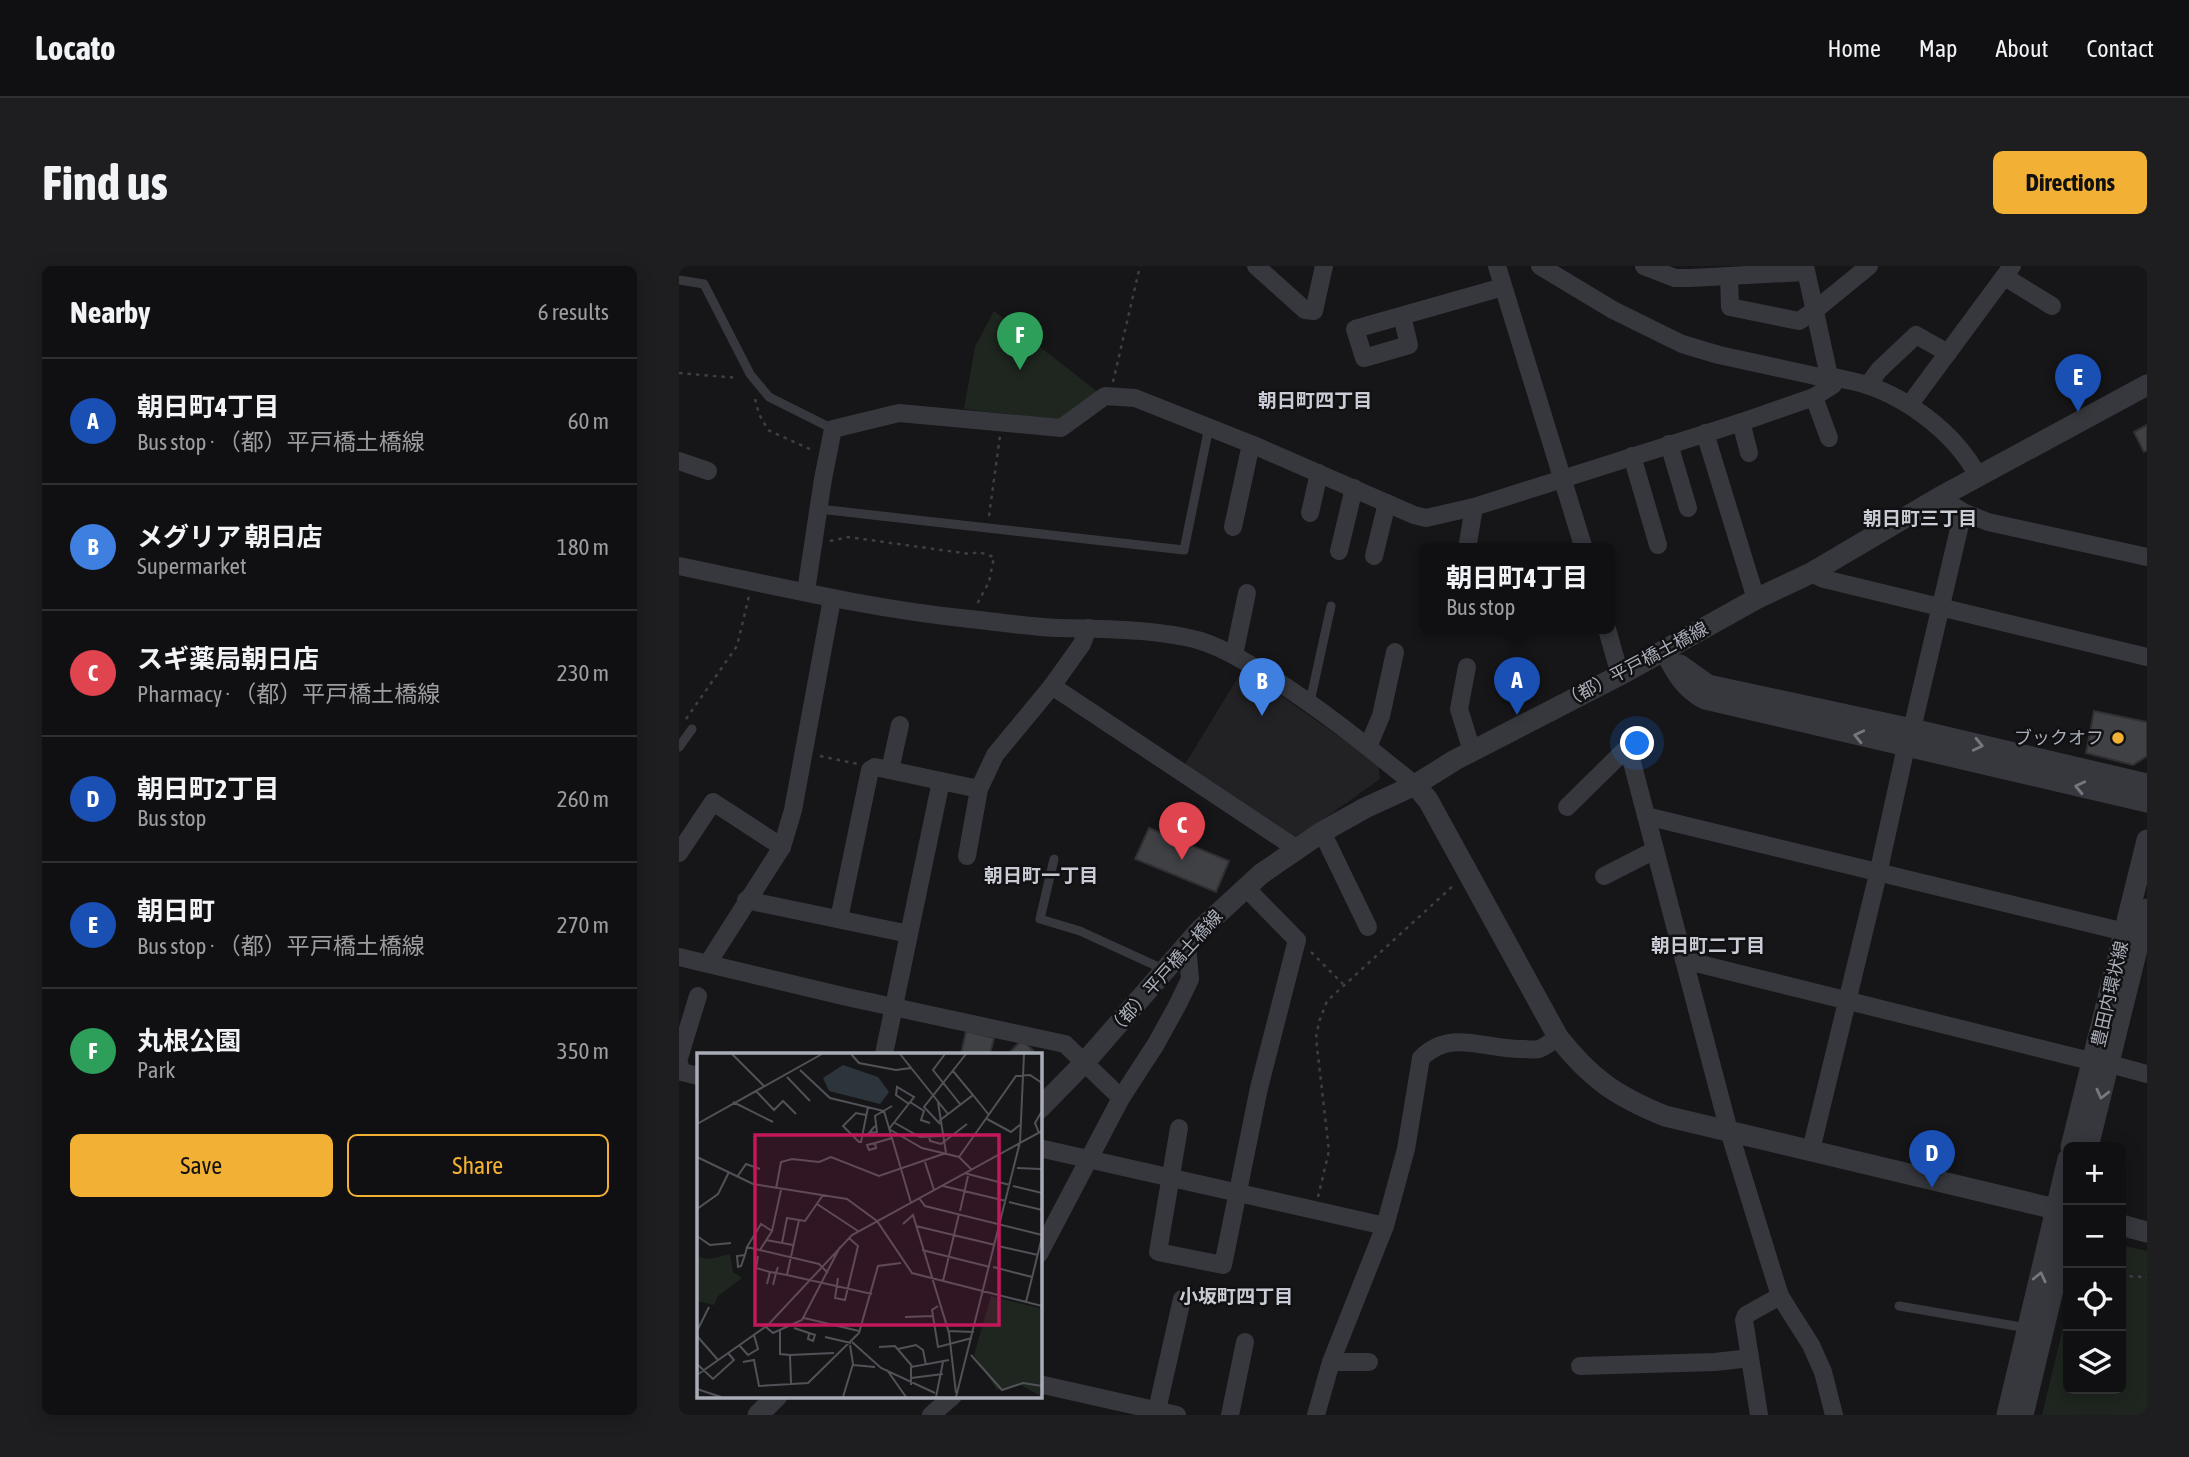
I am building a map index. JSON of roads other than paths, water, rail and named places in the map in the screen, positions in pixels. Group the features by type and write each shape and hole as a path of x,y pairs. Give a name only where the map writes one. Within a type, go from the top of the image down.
{"street":[{"path":"1256,266 1305,310 1314,311 1324,266"},
{"path":"1497,266 1582,543"},
{"path":"1540,266 1613,310 1682,344 1808,375 1829,376 1868,384 1910,404 1970,461 1978,476"},
{"path":"806,591 833,429 899,413 1061,428 1105,396 1135,398 1251,444 1414,516 1426,517 1474,507 1741,422 1814,397 1833,385 1806,269 1675,278 1644,266"},
{"path":"1729,276 1730,307 1799,321 1869,266"},
{"path":"1910,404 2008,272 2052,306"},
{"path":"1402,316 1503,287"},
{"path":"1868,384 1916,335 1948,353"},
{"name":"（都）平戸橋土橋線","path":"1041,1107 1085,1062 1187,944 1245,887 1322,832 1665,651 1756,599 1811,573 1940,497 2147,385"},
{"path":"1814,397 1829,438"},
{"path":"1741,422 1749,453"},
{"path":"1705,433 1756,599"},
{"path":"1233,527 1251,444"},
{"path":"1669,444 1688,508"},
{"path":"1632,456 1658,545"},
{"path":"679,461 708,471"},
{"path":"1310,513 1319,473"},
{"path":"1339,551 1354,488"},
{"path":"1940,497 1963,513 1988,522 2147,557"},
{"path":"1374,556 1387,503"},
{"path":"1468,543 1474,507"},
{"path":"1811,1150 1963,513"},
{"path":"679,566 752,583 806,591 832,599 969,619 1058,628 1088,628 1200,641 1234,655 1310,702 1415,785 1428,800 1558,1037 1588,1070 1624,1098 1665,1116 2062,1210 2007,1415"},
{"path":"1811,573 1824,579 2147,657"},
{"path":"1234,655 1247,593"},
{"path":"708,963 782,847 793,810 832,599"},
{"path":"967,856 979,789 995,755 1052,686 1082,644 1088,628"},
{"path":"1608,634 1620,675"},
{"path":"1665,651 1708,685 2147,802"},
{"path":"1368,747 1381,716 1395,652"},
{"path":"1467,667 1458,709 1472,751"},
{"path":"1052,686 1297,849"},
{"path":"883,769 900,725"},
{"path":"1909,738 2147,784"},
{"path":"1567,807 1628,747 1729,1131 1780,1296 1811,1345 1823,1371 1834,1415"},
{"path":"839,919 870,770 883,769 979,789"},
{"path":"884,1053 941,781"},
{"path":"679,853 713,802 782,847"},
{"path":"1646,816 2137,935"},
{"path":"1322,832 1368,927"},
{"name":"豊田内環状線","path":"2137,935 2147,840"},
{"path":"1604,876 1655,850"},
{"path":"1179,1128 1158,1252 1223,1265 1259,1088 1297,940 1245,887"},
{"path":"746,900 909,934"},
{"name":"豊田内環状線","path":"2073,1142 2102,1063 2137,935 2147,909"},
{"path":"1041,1250 1121,1098 1156,1044 1190,979 1187,944"},
{"path":"679,957 1065,1044 1121,1098"},
{"path":"1684,960 2147,1074"},
{"path":"679,1058 698,996"},
{"path":"1316,1415 1331,1362 1385,1226 1406,1149 1421,1058 1432,1047 1444,1042 1471,1042 1503,1049 1539,1049 1558,1037"},
{"name":"豊田内環状線","path":"2089,1142 2102,1063"},
{"path":"679,1064 682,1072 697,1076"},
{"path":"1041,1148 1385,1226"},
{"path":"2126,1226 2147,1232"},
{"path":"2023,1415 2063,1248"},
{"path":"1759,1415 1744,1320 1746,1315 1780,1296"},
{"path":"1157,1410 1182,1299"},
{"path":"1230,1415 1245,1342"},
{"path":"1580,1366 1715,1362 1750,1358"},
{"path":"1331,1362 1369,1362"},
{"path":"1041,1385 1106,1407 1157,1410 1177,1415"},
{"path":"758,1415 775,1398"},
{"path":"931,1415 951,1398"}],"lane":[{"path":"679,280 704,284 750,374 769,397 833,429"},
{"path":"819,509 1184,550 1209,427"},
{"path":"1310,702 1331,606"},
{"path":"679,747 692,729"},
{"path":"1053,859 1039,919 1080,931 1165,970"},
{"path":"1899,1306 2029,1328"}],"place":[{"name":"丸根公園","path":"1020,370"},
{"name":"朝日町","path":"2078,412"},
{"name":"朝日町4丁目","path":"1517,715"},
{"name":"メグリア 朝日店","path":"1262,716"},
{"name":"ブックオフ","path":"2118,738"},
{"name":"スギ薬局朝日店","path":"1182,860"},
{"name":"朝日町2丁目","path":"1932,1188"}],"district":[{"name":"朝日町四丁目","path":"1315,400"},
{"name":"朝日町三丁目","path":"1920,518"},
{"name":"朝日町一丁目","path":"1041,875"},
{"name":"朝日町二丁目","path":"1708,945"},
{"name":"小坂町四丁目","path":"1236,1296"}]}
